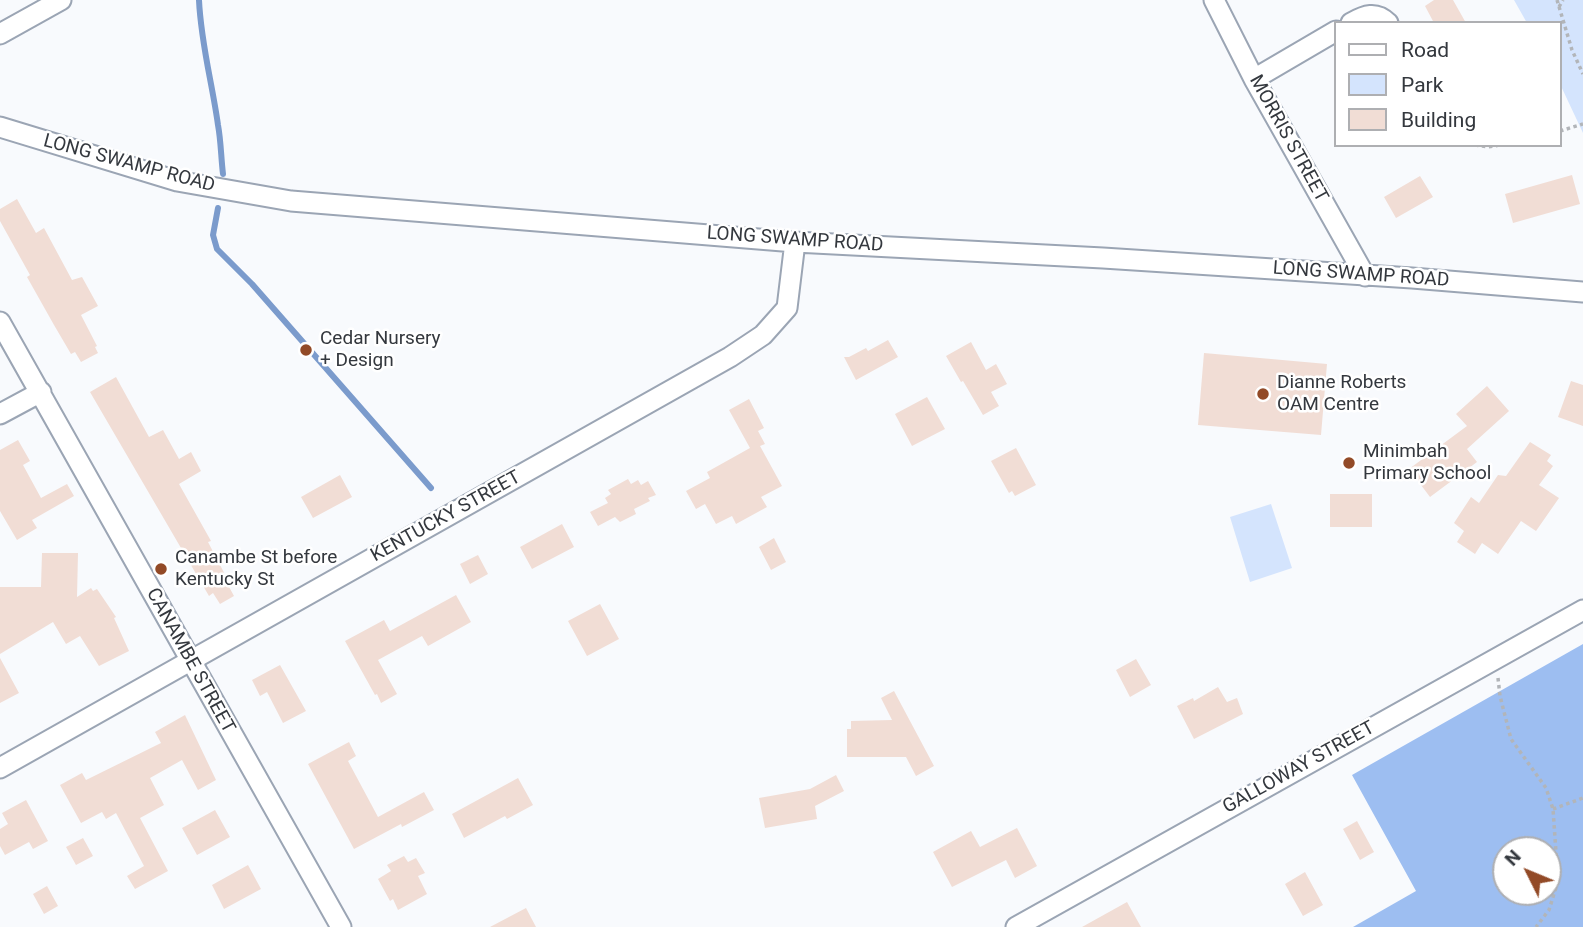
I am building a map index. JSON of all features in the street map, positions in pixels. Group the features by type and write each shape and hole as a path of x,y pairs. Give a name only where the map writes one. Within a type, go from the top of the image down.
{"street":[{"path":"0,34 61,0"},
{"name":"MORRIS STREET","path":"1214,0 1254,79 1365,276"},
{"path":"1356,21 1372,14 1381,16 1386,21"},
{"path":"1254,79 1334,32"},
{"name":"LONG SWAMP ROAD","path":"5,130 177,181 291,201 795,242 1103,258 1583,292"},
{"name":"KENTUCKY STREET","path":"0,768 730,357 763,335 787,309 795,242"},
{"name":"CANAMBE STREET","path":"0,322 341,927"},
{"path":"0,414 40,391"},
{"name":"GALLOWAY STREET","path":"1016,927 1583,610"}],"path":[{"path":"1557,0 1572,50 1583,74"},
{"path":"1559,7 1563,0"},
{"path":"1562,130 1583,124"},
{"path":"1497,658 1500,696 1511,739 1546,788 1553,809 1558,881 1549,910 1536,927"},
{"path":"1553,809 1583,798"}],"green space":[{"path":"1514,0 1583,0 1583,133 1562,88 1562,21 1526,21"},
{"path":"1271,504 1292,568 1250,582 1230,517"}],"shaded area":[{"path":"1583,644 1583,927 1353,927 1416,891 1352,775"}],"building":[{"path":"1434,0 1453,0 1465,21 1433,21 1425,6"},
{"path":"1572,175 1580,204 1513,223 1505,194"},
{"path":"1420,176 1433,197 1396,218 1384,197"},
{"path":"17,199 36,233 44,228 72,280 82,277 98,306 81,315 98,353 81,362 75,352 71,354 54,325 0,221 0,209"},
{"path":"888,340 898,357 856,380 844,357 866,348 868,351"},
{"path":"971,342 986,370 996,364 1007,384 991,392 999,406 983,415 946,356"},
{"name":"Dianne Roberts OAM Centre","path":"1204,353 1327,364 1321,435 1198,425"},
{"path":"116,377 149,437 163,430 179,459 191,452 201,471 179,484 211,541 208,542 230,584 228,585 234,596 220,604 213,593 209,596 90,392"},
{"path":"1571,381 1583,385 1583,426 1558,417"},
{"path":"1487,386 1509,411 1467,449 1477,462 1430,497 1409,469 1467,426 1456,414"},
{"path":"927,397 945,429 912,446 895,414"},
{"path":"749,399 764,428 758,431 765,444 760,446 782,486 761,497 767,507 736,524 732,516 716,524 705,504 696,509 686,491 710,478 707,472 750,448 729,410"},
{"path":"18,440 30,461 23,465 41,498 67,484 74,496 32,520 37,528 17,540 0,511 0,450"},
{"path":"1530,442 1551,455 1547,461 1553,466 1539,485 1559,498 1536,531 1521,521 1498,554 1482,543 1475,554 1457,542 1464,531 1454,523 1471,497 1479,503 1498,475 1506,476"},
{"path":"1016,448 1036,485 1015,496 1012,491 1009,493 991,461"},
{"path":"340,475 352,497 313,518 301,497"},
{"path":"628,479 631,484 638,480 641,485 648,481 656,495 634,509 636,514 620,522 615,517 598,526 590,512 608,503 605,498 611,494 608,490"},
{"path":"1330,494 1372,494 1372,527 1330,527"},
{"path":"562,524 574,547 532,569 520,547"},
{"path":"774,538 786,562 771,570 759,547"},
{"path":"42,553 78,553 77,597 91,588 93,591 97,589 116,617 114,618 129,651 99,666 80,636 66,644 53,622 0,654 0,587 41,587"},
{"path":"478,555 488,574 470,584 460,564"},
{"path":"456,595 471,622 428,646 422,636 378,660 397,694 381,703 345,641 384,620 390,631"},
{"path":"600,604 619,639 587,656 568,621"},
{"path":"0,658 19,693 0,703"},
{"path":"1136,659 1151,685 1130,697 1116,670"},
{"path":"280,665 306,711 283,723 267,692 260,696 252,680"},
{"path":"1218,687 1227,702 1237,698 1243,714 1194,739 1177,706 1193,698 1194,701"},
{"path":"894,691 934,766 916,776 906,757 847,757 847,729 851,729 851,721 892,720 881,698"},
{"path":"185,715 216,780 198,790 182,760 150,778 164,805 140,818 168,871 135,889 127,876 144,866 116,813 106,819 102,812 81,823 60,785 82,773 86,780 161,743 155,732"},
{"path":"349,742 356,756 348,761 378,817 424,792 434,810 354,849 308,764"},
{"path":"836,775 844,791 815,806 817,819 765,828 759,798 810,789"},
{"path":"518,778 533,805 507,819 505,816 464,838 452,814"},
{"path":"26,800 48,841 33,849 29,842 5,855 0,846 0,829 8,824 2,813"},
{"path":"215,810 230,837 197,855 182,828"},
{"path":"1357,821 1374,852 1360,860 1343,829"},
{"path":"1017,828 1037,866 1015,878 1006,860 952,887 933,852 971,831 980,847"},
{"path":"83,838 93,856 76,865 66,847"},
{"path":"404,856 408,862 416,858 425,873 418,876 427,894 398,910 378,879 391,871 387,865"},
{"path":"248,865 261,889 224,909 212,885"},
{"path":"1305,872 1323,905 1303,916 1285,884"},
{"path":"47,886 58,906 44,914 33,894"},
{"path":"1127,902 1141,927 1082,927"},
{"path":"526,908 536,927 490,927"}],"waterway":[{"path":"199,0 223,174"},
{"path":"218,208 213,235 217,249 252,284 431,488"}],"place":[{"name":"Cedar Nursery + Design","path":"306,350"},
{"name":"Dianne Roberts OAM Centre","path":"1263,394"},
{"name":"Minimbah Primary School","path":"1349,463"},
{"name":"Canambe St before Kentucky St","path":"161,569"}]}
